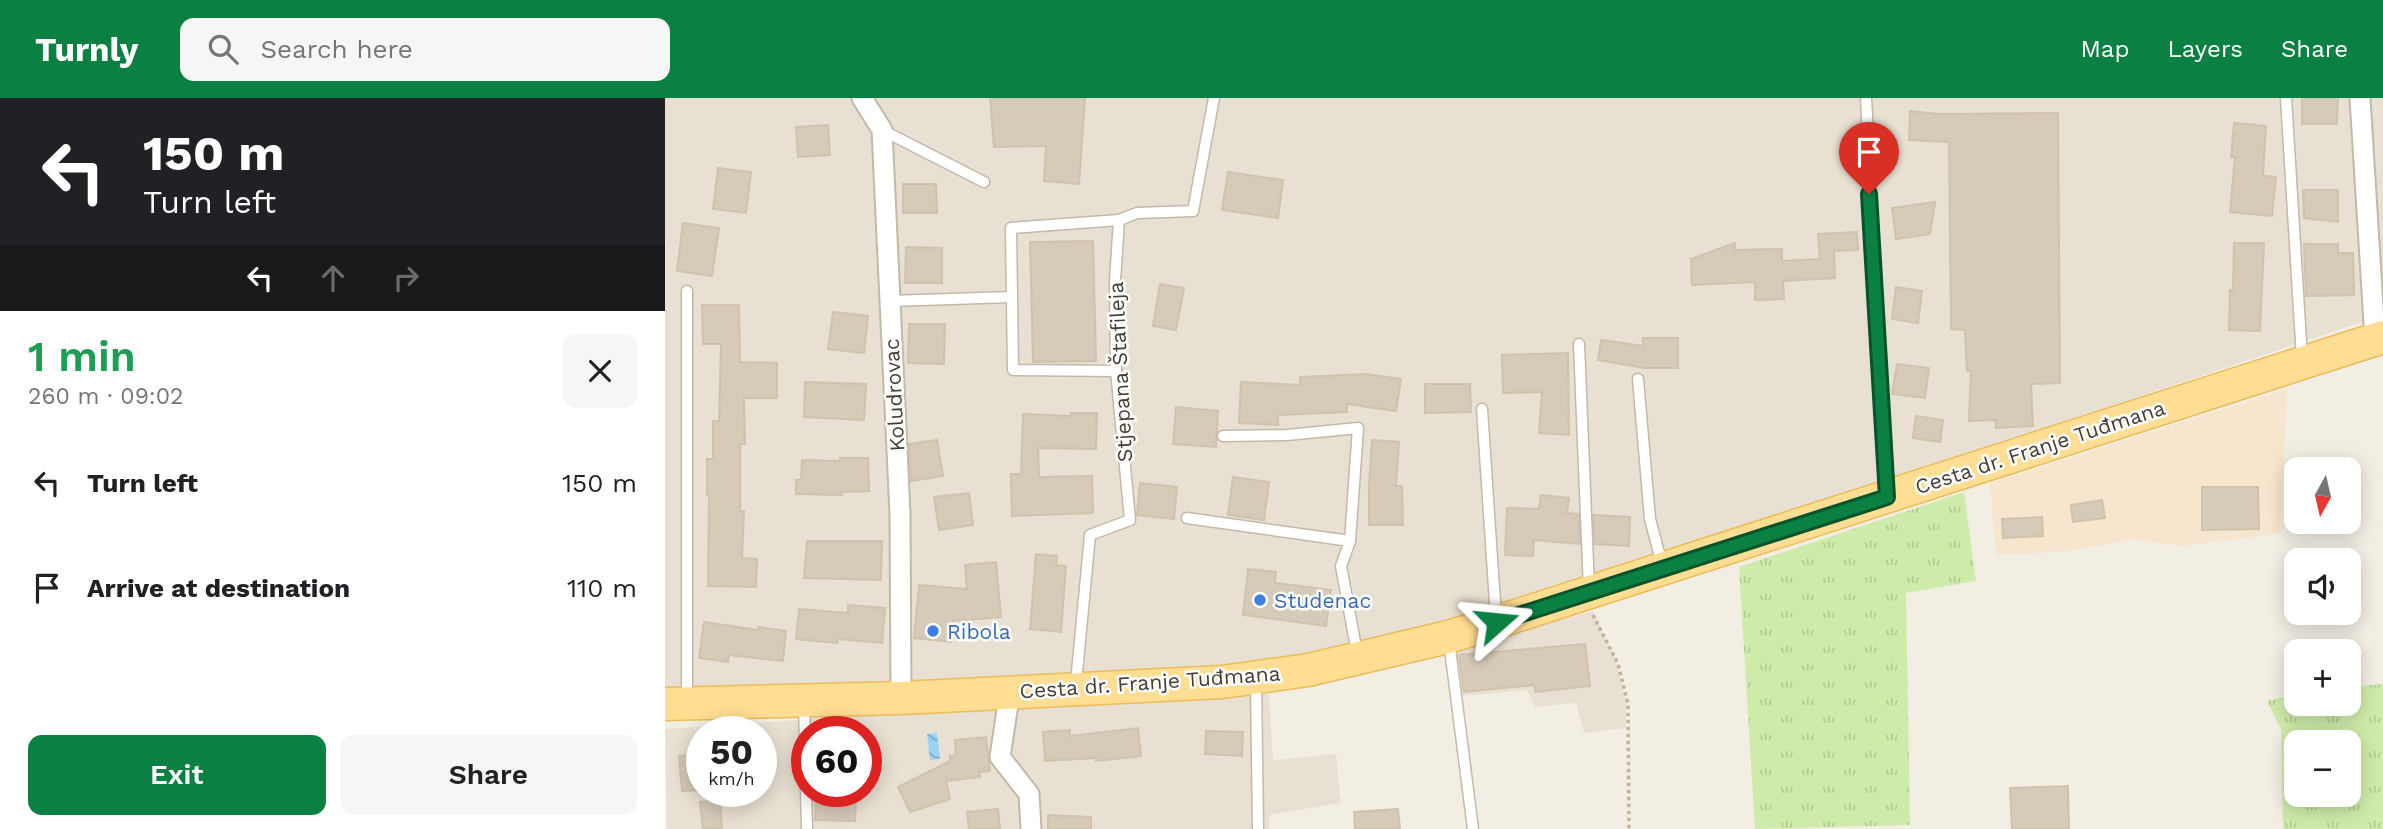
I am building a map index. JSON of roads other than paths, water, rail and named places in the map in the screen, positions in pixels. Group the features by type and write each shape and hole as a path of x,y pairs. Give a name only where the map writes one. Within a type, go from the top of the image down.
{"main road":[{"name":"Cesta dr. Franje Tuđmana","path":"676,704 901,698 1076,687 1222,682 1358,659 1497,622 2379,338"}],"street":[{"name":"Koludrovac","path":"862,98 882,130 900,513 901,698"},
{"path":"2360,98 2379,338"},
{"path":"1010,691 1000,757 1029,794 1031,829"}],"lane":[{"path":"1116,371 1013,370 1011,228 1119,220 1137,213 1193,211 1214,98"},
{"path":"1865,98 1887,497"},
{"path":"2285,98 2302,362"},
{"path":"882,130 984,182"},
{"name":"Stjepana Štafileja","path":"1076,687 1090,535 1130,520 1116,371 1115,281 1119,220"},
{"path":"676,704 687,291"},
{"path":"890,301 1012,297"},
{"path":"1579,345 1586,594"},
{"path":"1638,379 1650,519 1663,568"},
{"path":"1482,408 1497,622"},
{"path":"1223,436 1287,435 1359,428 1350,541 1341,566 1358,659"},
{"path":"1187,517 1350,541"},
{"path":"1448,637 1473,829"},
{"path":"1256,678 1258,829"},
{"path":"804,700 807,829"}],"water":[{"path":"937,733 940,759 930,760 927,734"}],"place":[{"name":"Studenac","path":"1260,600"},
{"name":"Ribola","path":"933,631"}]}
